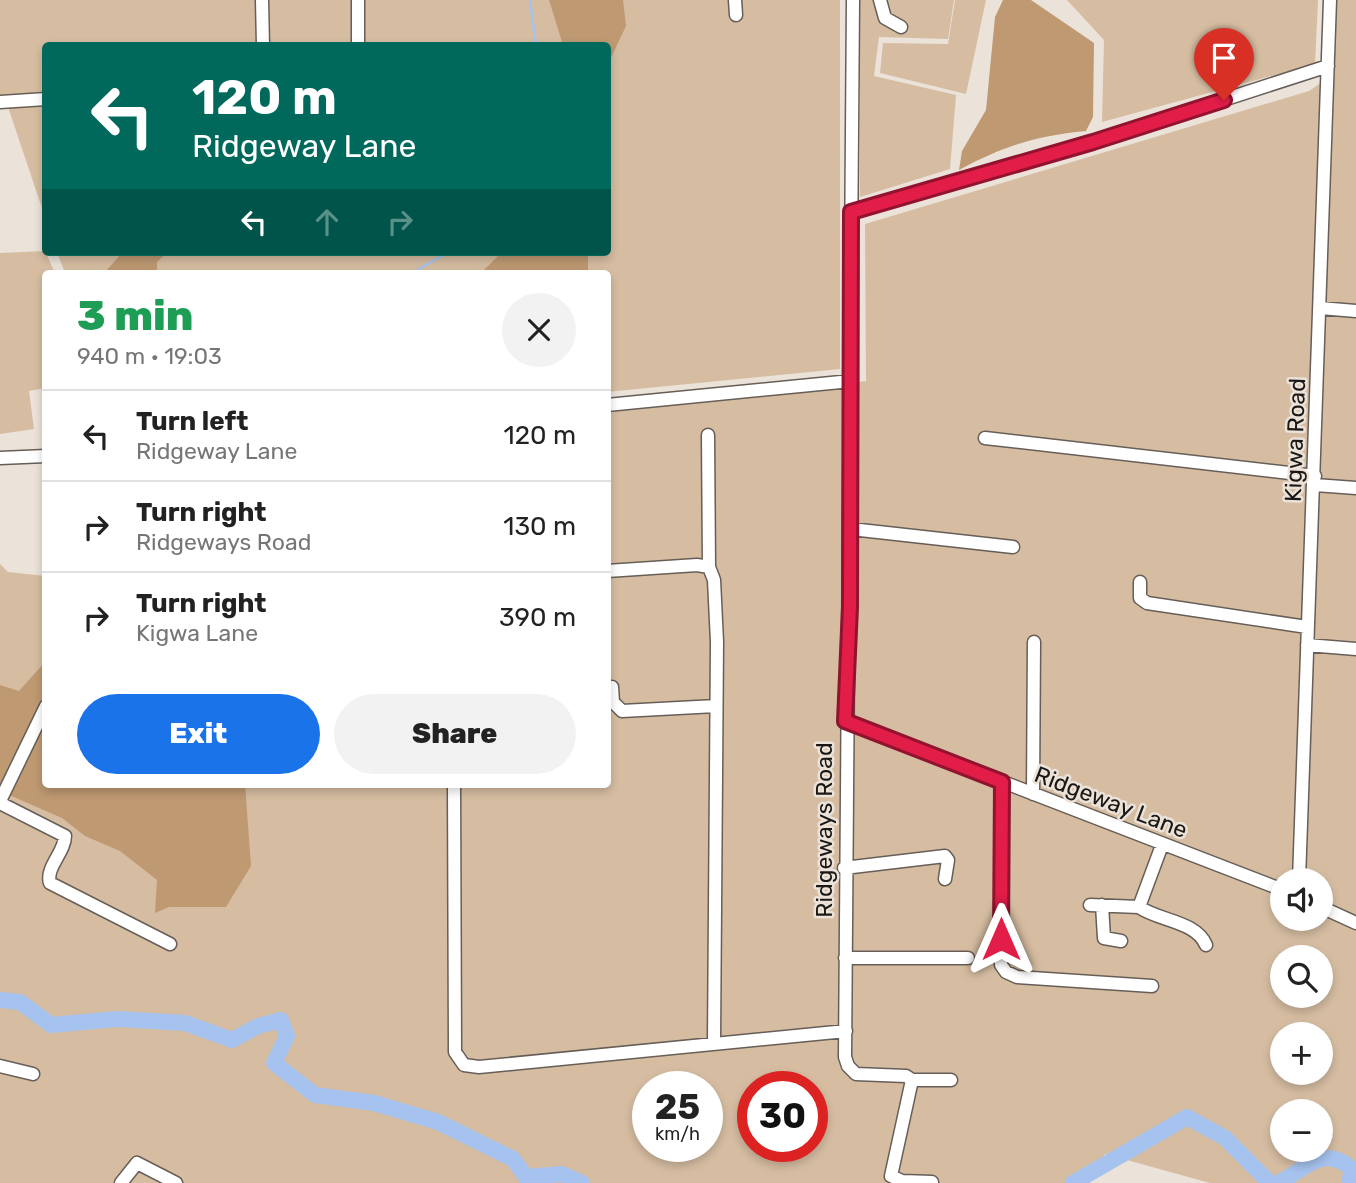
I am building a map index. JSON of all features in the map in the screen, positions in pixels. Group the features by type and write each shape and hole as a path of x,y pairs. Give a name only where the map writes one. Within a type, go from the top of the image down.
{"street":[{"path":"262,0 263,42"},
{"path":"358,0 358,42"},
{"path":"735,0 736,15"},
{"name":"Ridgeways Road","path":"853,0 851,529 845,721 845,1057 848,1066 856,1074 906,1076 912,1080"},
{"path":"880,0 885,18 901,27"},
{"name":"Kigwa Road","path":"1299,868 1331,0"},
{"path":"851,212 1093,142 1328,66"},
{"path":"0,102 42,99"},
{"path":"1320,308 1356,311"},
{"path":"611,405 850,381"},
{"path":"708,435 709,567 714,580 716,706 714,1041"},
{"path":"985,438 1315,480 1356,488"},
{"path":"0,458 42,456"},
{"path":"851,529 1013,547"},
{"path":"611,570 697,565 709,567"},
{"path":"1140,582 1140,598 1147,603 1307,627"},
{"path":"1033,794 1034,642"},
{"path":"1307,645 1356,649"},
{"path":"612,687 613,702 622,711 716,706"},
{"path":"42,714 0,802 65,836 65,843 49,876 50,883 170,943"},
{"name":"Ridgeway Lane","path":"845,721 1270,885"},
{"path":"1002,782 1001,965 1006,972 1017,977 1153,986"},
{"path":"454,788 455,1052 460,1062 479,1067 714,1041 846,1031"},
{"path":"1139,907 1162,845"},
{"path":"844,868 945,856 948,860 945,878"},
{"path":"1121,940 1104,938 1096,905 1139,907 1154,917 1195,931 1206,945"},
{"path":"1333,912 1356,923"},
{"path":"845,958 968,958"},
{"path":"0,1066 33,1074"},
{"path":"932,1182 902,1181 891,1176 912,1080 951,1080"},
{"path":"121,1183 137,1163 176,1183"}],"shaded area":[{"path":"0,0 840,0 840,369 611,392 611,270 64,270 59,256 611,256 611,42 42,42 42,208 8,107 0,106"},
{"path":"549,0 623,0 626,26 611,58 611,42 562,42"},
{"path":"860,0 954,0 948,39 879,37 874,76 956,95 950,169 860,197"},
{"path":"955,0 986,0 966,94 880,73 883,43 948,44"},
{"path":"1003,0 1031,0 1094,43 1093,117 1086,131 1020,143 959,170 962,151 986,110 995,17"},
{"path":"1067,0 1318,0 1315,64 1102,122 1104,40"},
{"path":"1331,0 1356,0 1356,1183 1210,1183 1105,1154 1087,1183 0,1183 0,564 8,572 42,576 42,788 611,788 611,412 866,381 865,224 1309,91 1328,78"},
{"path":"42,251 42,256 47,256 54,270 42,270 42,389 29,391 34,429 0,434 0,253"},
{"path":"119,256 164,256 157,262 157,270 107,270"},
{"path":"498,256 588,256 588,270 484,270"},
{"path":"42,665 42,788 245,788 251,866 226,907 169,907 155,913 157,880 120,851 85,836 62,818 0,791 0,685 19,691"}],"waterway":[{"path":"530,0 535,42"},
{"path":"417,270 442,256"},
{"path":"0,1000 20,1002 51,1025 117,1019 185,1023 232,1040 258,1026 281,1020 287,1036 274,1063 315,1095 374,1103 438,1122 513,1159 526,1177 562,1174 582,1183"},
{"path":"1073,1183 1187,1117 1225,1138 1270,1183"},
{"path":"1278,1183 1314,1161 1332,1158 1352,1169 1349,1183"}],"route":[{"path":"1001,939 1002,782 845,721 850,607 851,212 1093,142 1224,100"}]}
